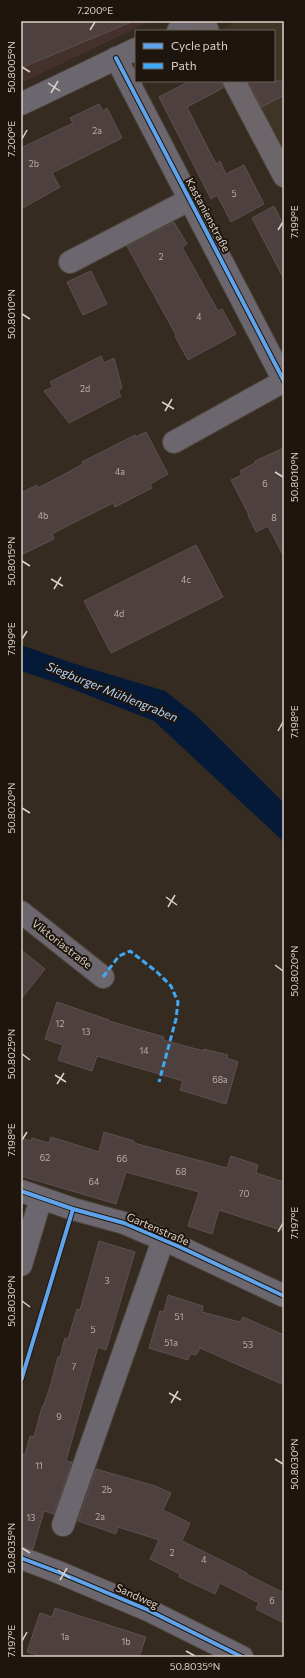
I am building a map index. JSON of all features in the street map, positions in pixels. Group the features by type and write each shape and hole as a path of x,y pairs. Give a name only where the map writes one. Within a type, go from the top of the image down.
{"main road":[{"path":"203,21 208,30"},
{"path":"235,82 284,176"}],"street":[{"path":"180,30 200,21"},
{"path":"21,104 135,49"},
{"name":"Kastanienstraße","path":"116,58 284,381"},
{"path":"70,262 190,200"},
{"path":"174,442 284,381"},
{"name":"Viktoriastraße","path":"21,912 103,977"},
{"path":"21,1265 31,1194"},
{"name":"Gartenstraße","path":"31,1194 124,1223 284,1296"},
{"path":"63,1526 163,1240"},
{"name":"Sandweg","path":"21,1558 148,1610 242,1657"}],"shaded area":[{"path":"21,21 151,21 21,83"},
{"path":"235,21 284,21 284,155 246,82 275,82 275,30 221,30"}],"water":[{"name":"Siegburger Mühlengraben","path":"21,645 72,663 165,691 197,716 284,803 284,842 154,721 57,683 21,671"}],"building":[{"path":"21,21 134,21 21,68"},
{"path":"284,81 284,95 262,107 249,82"},
{"path":"188,82 222,82 223,88 187,107 216,164 220,161 226,174 244,165 264,204 231,222 217,195 211,199 159,97"},
{"path":"99,104 103,111 107,108 122,138 52,173 60,187 21,209 21,148 73,123 70,118"},
{"path":"274,206 284,226 284,279 252,218"},
{"path":"174,222 187,244 182,247 218,311 222,309 236,334 188,360 175,336 176,335 127,246"},
{"path":"91,271 107,304 83,315 67,282"},
{"path":"101,356 104,363 114,358 122,388 118,391 121,396 69,423 44,391 53,387 50,382"},
{"path":"146,432 168,474 150,484 152,488 115,507 113,503 69,525 52,534 54,539 21,555 21,493 37,485 38,488 83,464 82,462 135,435 136,437"},
{"path":"284,448 284,557 268,526 256,532 231,480 242,475 240,471 255,463 255,461"},
{"path":"196,545 223,597 111,653 84,601"},
{"path":"21,950 45,969 21,999"},
{"path":"57,1002 109,1021 164,1037 163,1040 204,1051 204,1049 228,1055 227,1058 238,1062 226,1104 180,1090 183,1081 97,1056 92,1071 58,1060 63,1045 45,1039"},
{"path":"104,1132 134,1141 134,1143 227,1168 231,1156 258,1165 256,1173 284,1182 284,1231 219,1210 212,1234 188,1226 199,1192 126,1172 116,1204 21,1176 21,1138 31,1141 32,1138 49,1143 51,1137 99,1152"},
{"path":"99,1241 135,1252 106,1350 98,1347 66,1461 72,1462 54,1514 44,1511 33,1549 21,1546 21,1454 25,1455 30,1436 34,1437 58,1357 60,1357 65,1338 68,1339 77,1309 80,1310"},
{"path":"168,1295 203,1306 202,1312 240,1322 243,1317 284,1335 284,1385 200,1348 196,1355 190,1354 188,1360 149,1348 160,1311 164,1312"},
{"path":"96,1469 155,1486 171,1493 163,1510 190,1523 182,1541 284,1593 284,1623 256,1609 259,1603 220,1583 215,1594 179,1577 180,1574 150,1559 159,1540 118,1527 116,1534 78,1521"},
{"path":"55,1608 146,1637 139,1657 44,1657 27,1652 40,1613 52,1617"}],"marked path":[{"path":"103,977 119,956 130,951 157,972 171,986 178,1002 176,1019 159,1082"}],"cycle path":[{"path":"116,58 284,381"},
{"path":"21,1191 73,1209 124,1223 180,1247 284,1296"},
{"path":"21,1381 73,1209"},
{"path":"21,1558 148,1610 242,1657"}]}
